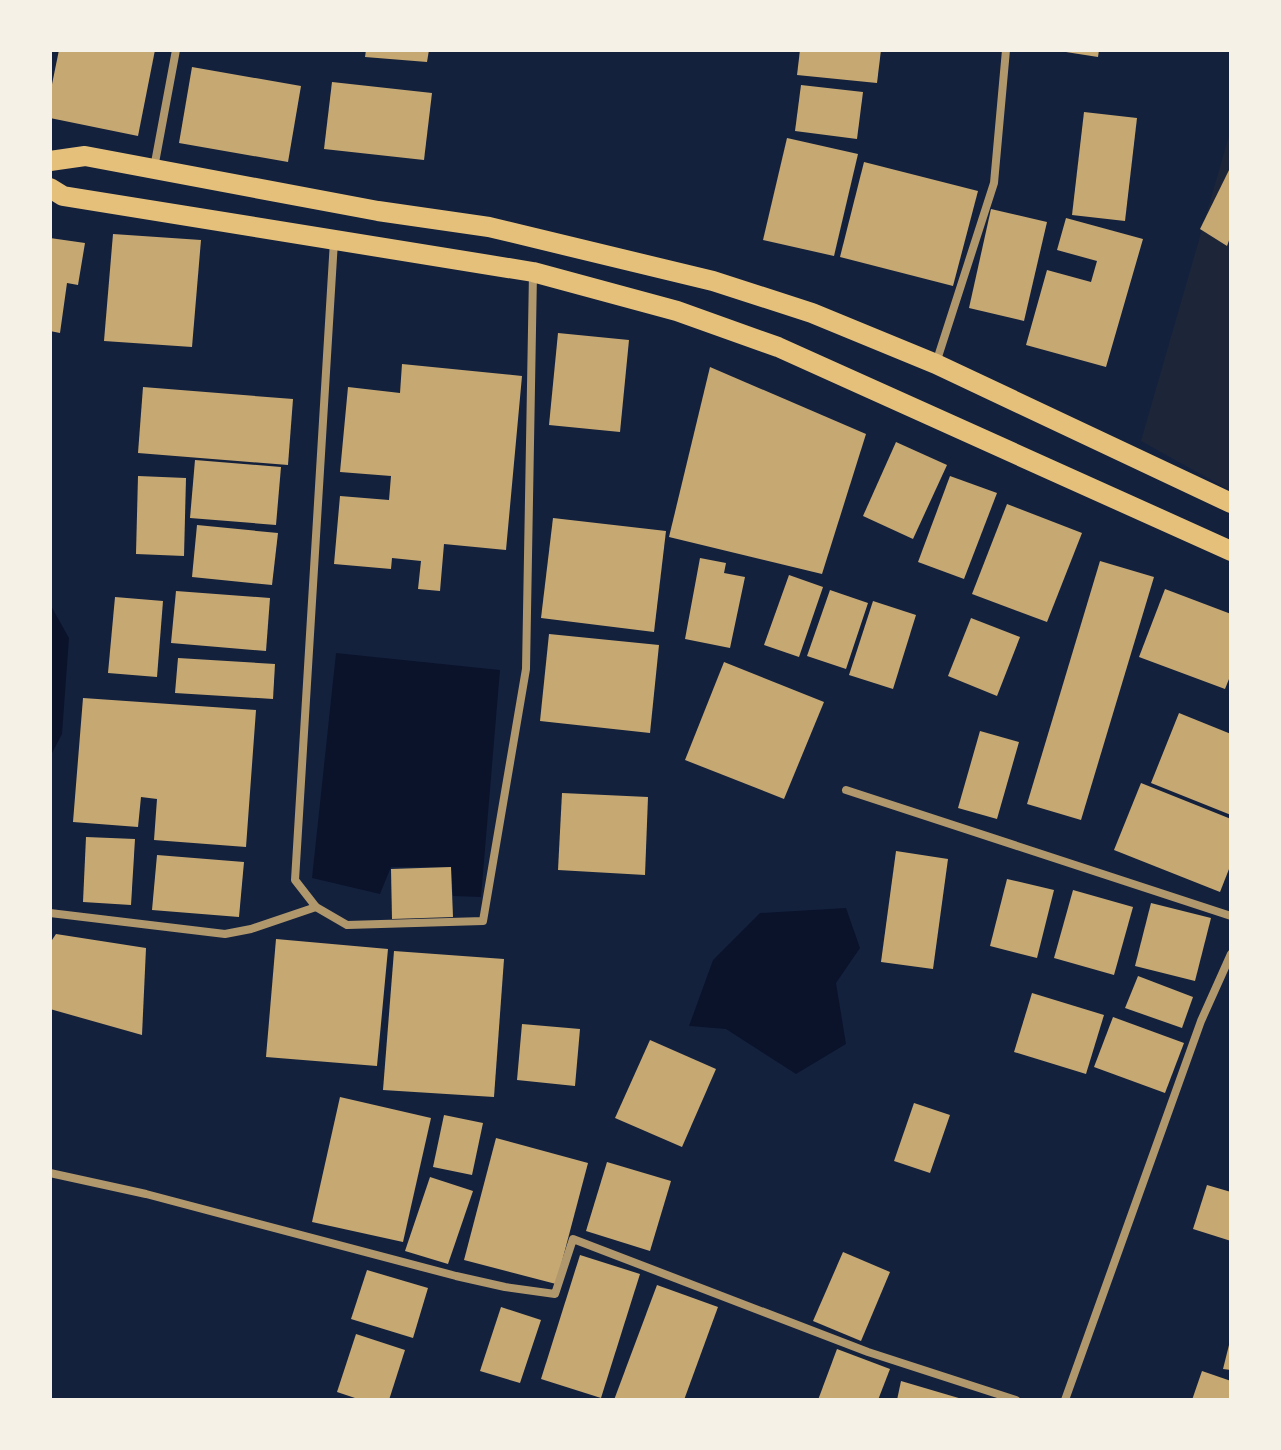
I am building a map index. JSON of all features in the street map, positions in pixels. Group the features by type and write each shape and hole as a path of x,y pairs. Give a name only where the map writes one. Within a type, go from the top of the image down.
{"main road":[{"path":"50,161 85,156 378,211 489,227 713,281 812,313 936,364 1231,503"},
{"path":"50,188 63,196 533,272 677,311 778,347 1231,551"}],"street":[{"path":"154,169 176,50"},
{"path":"936,364 994,183 1006,50"},
{"path":"334,240 295,880 316,907 347,925 483,921 526,669 533,272"},
{"path":"846,790 1231,916"},
{"path":"50,913 225,934 251,929 316,907"},
{"path":"1065,1400 1201,1021 1231,954"},
{"path":"50,1173 146,1194 456,1276 555,1294 573,1239 868,1352 1016,1400"}],"shaded area":[{"path":"1231,129 1231,491 1141,441"},
{"path":"50,604 69,638 62,734 50,757"},
{"path":"336,653 500,670 481,897 453,896 451,867 391,867 380,894 312,878"},
{"path":"846,908 860,948 836,983 846,1044 796,1074 726,1029 689,1026 713,960 760,913"}],"building":[{"path":"59,50 155,50 138,136 50,118 50,94"},
{"path":"366,50 429,50 427,62 365,57"},
{"path":"800,50 881,50 877,83 797,75"},
{"path":"1053,50 1099,50 1098,57"},
{"path":"192,67 301,86 288,162 179,143"},
{"path":"332,82 432,93 424,160 324,149"},
{"path":"801,85 863,92 857,139 795,131"},
{"path":"1084,112 1137,118 1125,221 1072,215"},
{"path":"787,138 858,154 834,256 763,240"},
{"path":"864,162 978,191 953,286 840,257"},
{"path":"1231,166 1231,235 1227,246 1200,229"},
{"path":"991,209 1047,222 1024,321 969,308"},
{"path":"1066,218 1143,239 1106,367 1026,345 1047,270 1091,282 1097,261 1057,250"},
{"path":"113,234 201,240 192,347 104,341"},
{"path":"50,238 85,243 78,285 67,283 60,333 50,331"},
{"path":"558,333 629,340 620,432 549,425"},
{"path":"402,364 522,376 506,550 444,544 440,591 418,589 421,561 392,558 391,569 334,564 340,496 389,500 391,476 340,472 348,387 400,393"},
{"path":"710,367 866,434 822,574 669,537"},
{"path":"143,387 293,399 288,465 138,453"},
{"path":"896,442 947,465 913,539 863,516"},
{"path":"195,460 281,467 276,525 190,518"},
{"path":"138,476 186,478 184,556 136,554"},
{"path":"950,476 997,493 964,579 918,562"},
{"path":"1007,504 1082,533 1047,622 972,594"},
{"path":"553,518 666,531 654,632 541,618"},
{"path":"197,525 278,533 272,585 192,577"},
{"path":"700,558 726,563 724,573 745,577 730,648 685,639"},
{"path":"1100,561 1154,577 1081,820 1027,804"},
{"path":"789,575 823,587 799,657 764,645"},
{"path":"1165,589 1231,614 1231,674 1225,689 1139,657"},
{"path":"830,590 868,603 846,669 807,656"},
{"path":"176,591 270,598 266,651 171,643"},
{"path":"115,597 163,601 157,677 108,673"},
{"path":"873,601 916,615 893,689 849,675"},
{"path":"971,618 1020,637 997,696 948,676"},
{"path":"549,634 659,645 650,733 540,721"},
{"path":"178,658 275,664 273,699 175,693"},
{"path":"724,662 824,702 784,799 685,760"},
{"path":"83,698 256,710 246,847 154,840 157,799 141,797 138,827 73,822"},
{"path":"1179,713 1231,734 1231,815 1151,783"},
{"path":"980,731 1019,742 997,819 958,808"},
{"path":"1141,783 1231,819 1231,864 1220,892 1114,850"},
{"path":"562,793 648,797 645,875 558,870"},
{"path":"86,837 135,839 131,905 83,902"},
{"path":"896,851 948,859 933,969 881,962"},
{"path":"157,855 244,862 239,917 152,910"},
{"path":"451,867 453,917 392,919 391,869"},
{"path":"1007,879 1054,890 1037,958 990,946"},
{"path":"1073,890 1133,907 1114,975 1054,958"},
{"path":"1151,903 1211,918 1195,981 1135,966"},
{"path":"56,934 146,948 142,1035 50,1009 50,943"},
{"path":"276,939 388,949 377,1066 266,1057"},
{"path":"394,951 504,959 494,1097 383,1090"},
{"path":"1138,976 1193,997 1182,1028 1125,1008"},
{"path":"1032,993 1104,1015 1086,1074 1014,1052"},
{"path":"1113,1017 1184,1043 1165,1093 1094,1067"},
{"path":"522,1024 580,1029 575,1086 517,1080"},
{"path":"650,1040 716,1069 682,1147 615,1118"},
{"path":"340,1097 431,1118 403,1242 312,1222"},
{"path":"914,1103 950,1115 930,1173 894,1161"},
{"path":"444,1115 483,1123 472,1175 433,1167"},
{"path":"496,1138 588,1163 556,1284 464,1260"},
{"path":"607,1162 671,1181 650,1251 586,1231"},
{"path":"430,1177 473,1191 448,1264 405,1251"},
{"path":"1207,1185 1231,1192 1231,1241 1193,1229"},
{"path":"843,1252 890,1272 861,1341 813,1321"},
{"path":"580,1255 640,1274 601,1398 541,1379"},
{"path":"367,1270 428,1288 413,1338 351,1319"},
{"path":"657,1285 718,1307 684,1400 614,1400"},
{"path":"501,1307 541,1320 520,1383 480,1371"},
{"path":"356,1334 405,1350 389,1400 361,1400 337,1392"},
{"path":"1231,1341 1231,1370 1223,1369"},
{"path":"837,1349 890,1369 878,1400 818,1400"},
{"path":"1202,1371 1231,1381 1231,1400 1192,1400"},
{"path":"901,1381 962,1399 962,1400 897,1400"}]}
